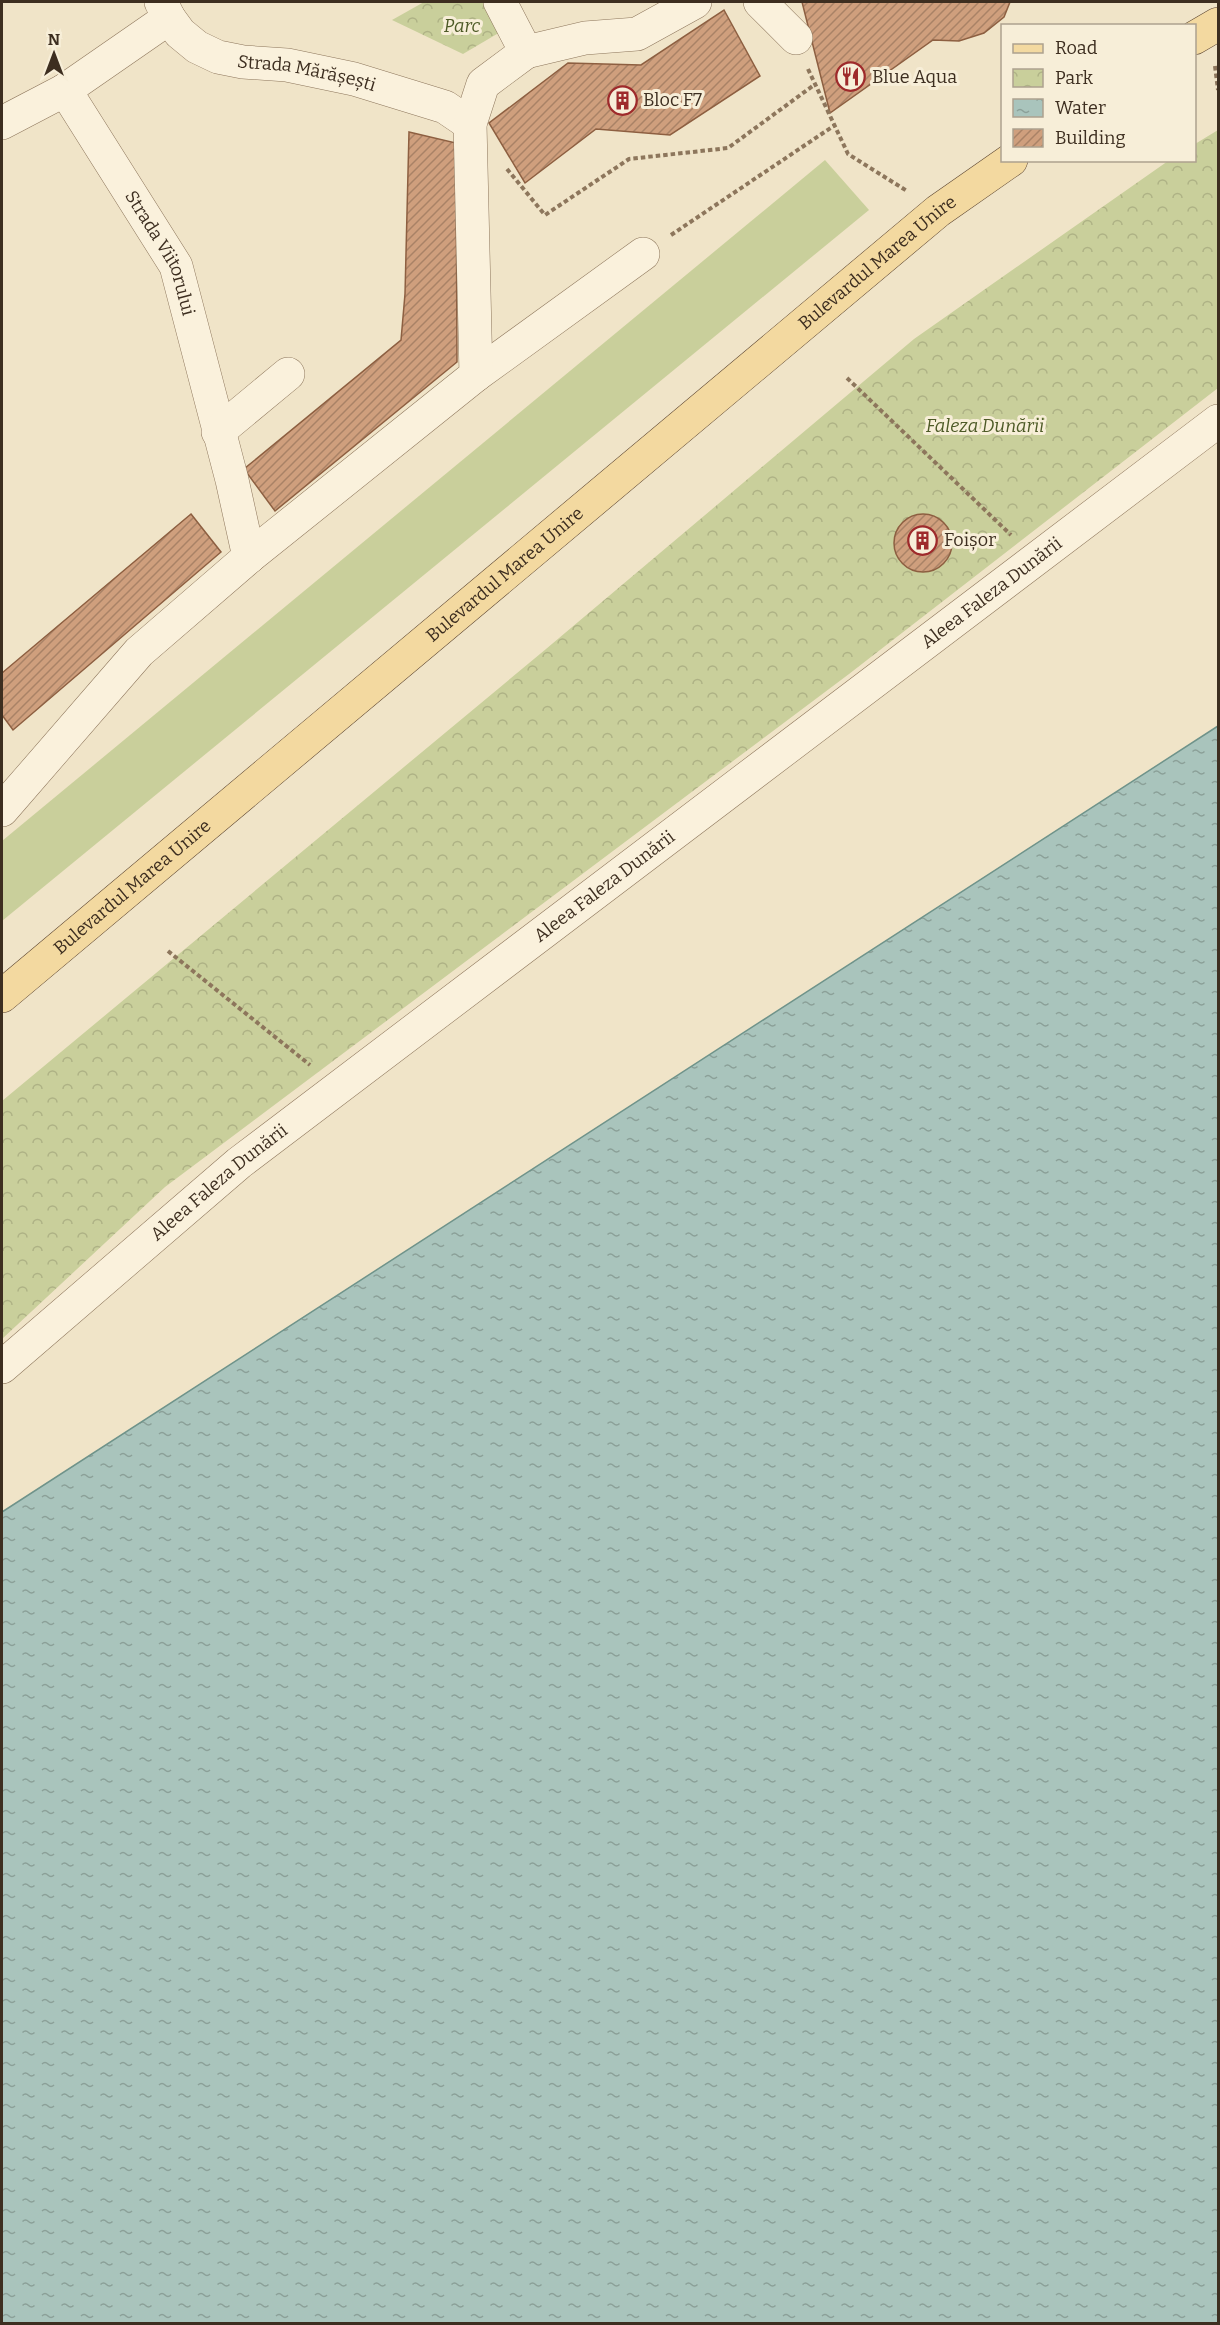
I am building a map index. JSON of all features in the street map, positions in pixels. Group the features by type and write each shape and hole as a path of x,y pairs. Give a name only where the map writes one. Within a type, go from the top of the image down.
{"main road":[{"path":"1196,37 1218,24"},
{"name":"Bulevardul Marea Unire","path":"2,996 938,211 1008,162"}],"street":[{"path":"500,2 526,52"},
{"path":"476,375 470,124 483,84 526,52 585,38 637,34 695,2"},
{"path":"760,2 796,38"},
{"path":"2,123 65,90 165,10"},
{"name":"Strada Mărășești","path":"165,10 180,33 197,47 218,57 243,62 287,65 354,79 445,107 470,124"},
{"name":"Strada Viitorului","path":"65,90 176,266 232,480 249,557"},
{"path":"2,810 139,652 249,557 476,375 643,254"},
{"path":"218,432 288,374"},
{"name":"Aleea Faleza Dunării","path":"2,1367 239,1163 1218,421"}],"path":[{"path":"796,38 814,85 848,154 938,211"},
{"path":"470,124 545,215 629,159 728,148 814,85"},
{"path":"643,254 835,125"},
{"path":"847,378 1036,559"},
{"path":"168,951 338,1088"}],"green space":[{"name":"Parc","path":"424,2 487,2 502,31 463,54 392,20"},
{"name":"Faleza Dunării","path":"1218,130 1218,388 849,674 165,1187 2,1339 2,1101 546,649 914,339 1167,162 1196,162 1196,143"},
{"path":"825,160 869,210 2,921 2,841"}],"water":[{"path":"1218,726 1218,2323 2,2323 2,1512"}],"building":[{"name":"Blue Aqua","path":"802,2 1010,2 1004,17 984,33 959,41 933,40 830,113"},
{"name":"Bloc F7","path":"724,10 760,76 670,135 596,129 525,183 489,123 568,63 641,65"},
{"path":"409,132 456,143 457,362 275,511 244,469 401,340 405,294"},
{"path":"191,514 221,552 13,730 2,715 2,673"},
{"name":"Foișor","path":"917,514 929,514 944,522 952,537 952,549 944,564 929,572 917,572 902,564 894,549 894,537 902,522"}],"place":[{"name":"Blue Aqua","path":"851,77"},
{"name":"Bloc F7","path":"622,100"},
{"name":"Foișor","path":"923,540"}]}
